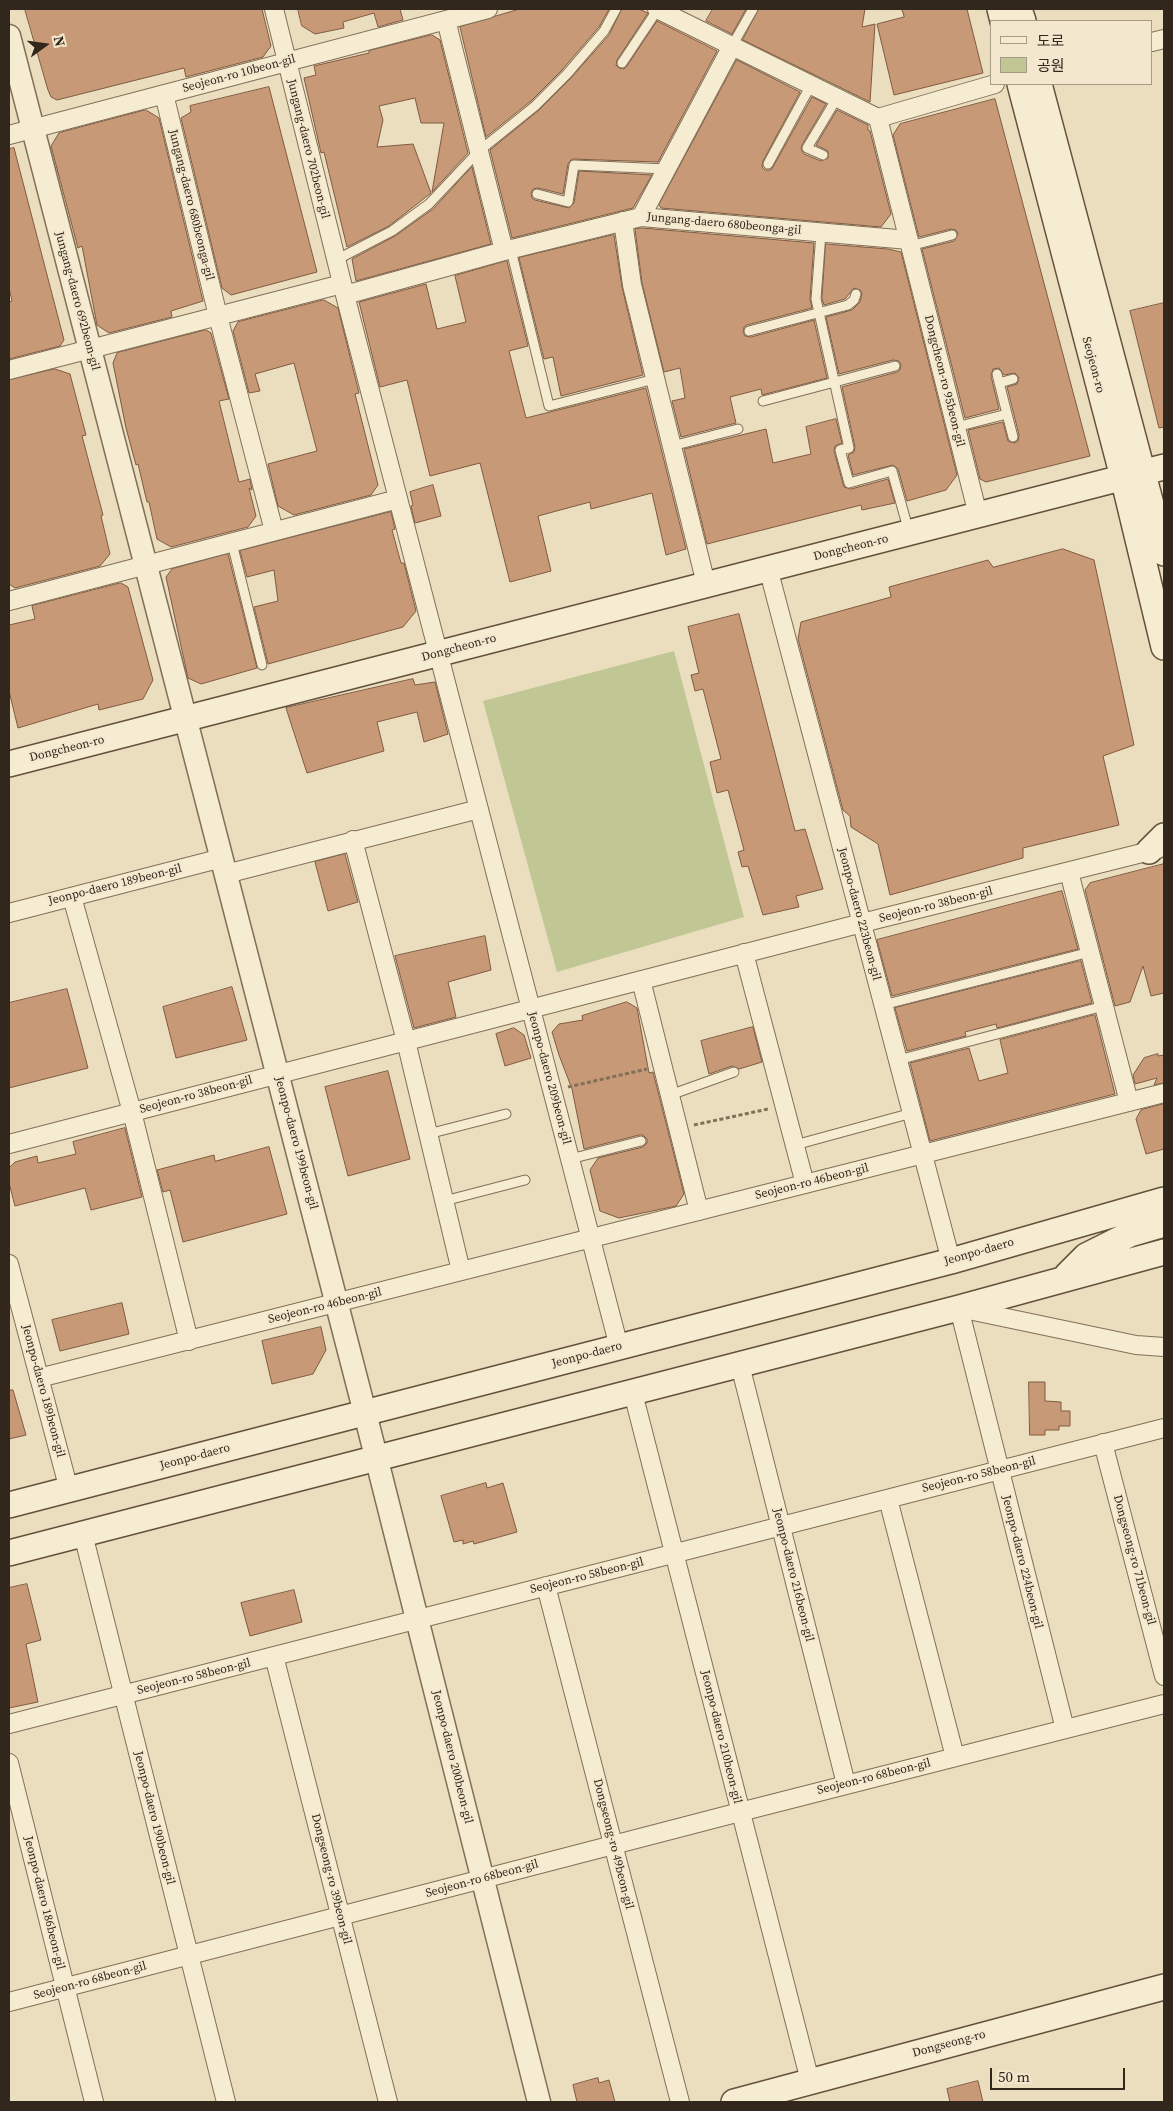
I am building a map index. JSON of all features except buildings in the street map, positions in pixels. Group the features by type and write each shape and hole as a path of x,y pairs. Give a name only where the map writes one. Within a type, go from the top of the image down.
{"main road":[{"name":"Seojeon-ro","path":"1020,85 1144,472 1164,647"},
{"name":"Seojeon-ro","path":"1039,85 1144,472 1164,553"},
{"name":"Dongcheon-ro","path":"9,764 1144,472"},
{"name":"Jeonpo-daero","path":"9,1505 950,1260 1164,1200"},
{"path":"1063,1279 1086,1256 1130,1234 1164,1224"},
{"path":"9,1553 633,1393 959,1308 1164,1252"},
{"name":"Dongseong-ro","path":"734,2102 1164,1987"}],"street":[{"name":"Jungang-daero 702beon-gil","path":"274,9 343,289 438,653"},
{"name":"Seojeon-ro 10beon-gil","path":"9,135 488,9"},
{"path":"657,9 878,118 992,85"},
{"path":"446,20 479,151 508,250"},
{"name":"Jungang-daero 692beon-gil","path":"9,36 186,719"},
{"path":"641,217 732,46"},
{"name":"Jungang-daero 680beonga-gil","path":"164,94 218,316"},
{"name":"Dongcheon-ro 95beon-gil","path":"878,118 978,515"},
{"name":"Jungang-daero 680beonga-gil","path":"9,370 218,316 343,289 641,217 909,243"},
{"path":"623,221 632,285 706,584"},
{"path":"218,316 274,531"},
{"path":"9,601 398,499"},
{"name":"Jeonpo-daero 223beon-gil","path":"768,568 950,1260"},
{"name":"Jeonpo-daero 209beon-gil","path":"438,653 618,1347"},
{"name":"Jeonpo-daero 199beon-gil","path":"186,719 365,1412"},
{"path":"224,866 353,840 479,809"},
{"path":"353,840 406,1041 461,1271"},
{"name":"Seojeon-ro 38beon-gil","path":"9,1144 862,923 1069,872 1159,845"},
{"name":"Jeonpo-daero 189beon-gil","path":"9,913 72,896 224,866"},
{"path":"1069,872 1129,1102"},
{"name":"Seojeon-ro 38beon-gil","path":"72,896 132,1112"},
{"path":"744,954 805,1184"},
{"path":"641,980 699,1211"},
{"name":"Seojeon-ro 46beon-gil","path":"39,1378 1164,1093"},
{"path":"132,1112 188,1340"},
{"name":"Jeonpo-daero 189beon-gil","path":"9,1264 69,1490"},
{"path":"959,1308 1136,1346 1164,1347"},
{"name":"Jeonpo-daero 224beon-gil","path":"959,1308 998,1470 1065,1729"},
{"name":"Jeonpo-daero 216beon-gil","path":"740,1365 846,1784"},
{"name":"Jeonpo-daero 210beon-gil","path":"633,1393 810,2081"},
{"name":"Jeonpo-daero 200beon-gil","path":"365,1412 539,2102"},
{"name":"Seojeon-ro 58beon-gil","path":"9,1724 1164,1428"},
{"name":"Dongseong-ro 71beon-gil","path":"1103,1444 1164,1676"},
{"path":"888,1499 955,1757"},
{"name":"Jeonpo-daero 190beon-gil","path":"83,1534 226,2102"},
{"name":"Dongseong-ro 49beon-gil","path":"546,1586 680,2102"},
{"name":"Dongseong-ro 39beon-gil","path":"274,1656 388,2102"},
{"name":"Seojeon-ro 68beon-gil","path":"9,2002 846,1784 1164,1704"},
{"name":"Jeonpo-daero 186beon-gil","path":"9,1763 94,2102"}],"lane":[{"path":"336,260 392,231 429,204 479,151 536,106 567,74 604,31 616,9"},
{"path":"622,63 657,9"},
{"path":"732,46 753,9"},
{"path":"768,164 811,85"},
{"path":"824,156 807,148 837,98"},
{"path":"537,194 568,202 574,165 667,169"},
{"path":"821,233 816,299 849,448 840,450 848,483 892,471 909,534"},
{"path":"909,243 952,235"},
{"path":"508,250 549,406 655,379"},
{"path":"749,332 848,305 854,300 856,294"},
{"path":"763,401 895,366"},
{"path":"1013,379 998,379 1013,437"},
{"path":"956,427 1007,414"},
{"path":"672,446 738,429"},
{"path":"232,542 262,666"},
{"path":"883,1005 1090,952"},
{"path":"898,1060 1104,1006"},
{"path":"670,1095 734,1072"},
{"path":"795,1145 912,1113"},
{"path":"428,1134 506,1114"},
{"path":"570,1159 641,1141"},
{"path":"444,1201 525,1180"}],"path":[{"path":"552,1091 662,1065"},
{"path":"678,1129 784,1105"}],"green space":[{"path":"674,651 744,917 557,972 483,701"}]}
